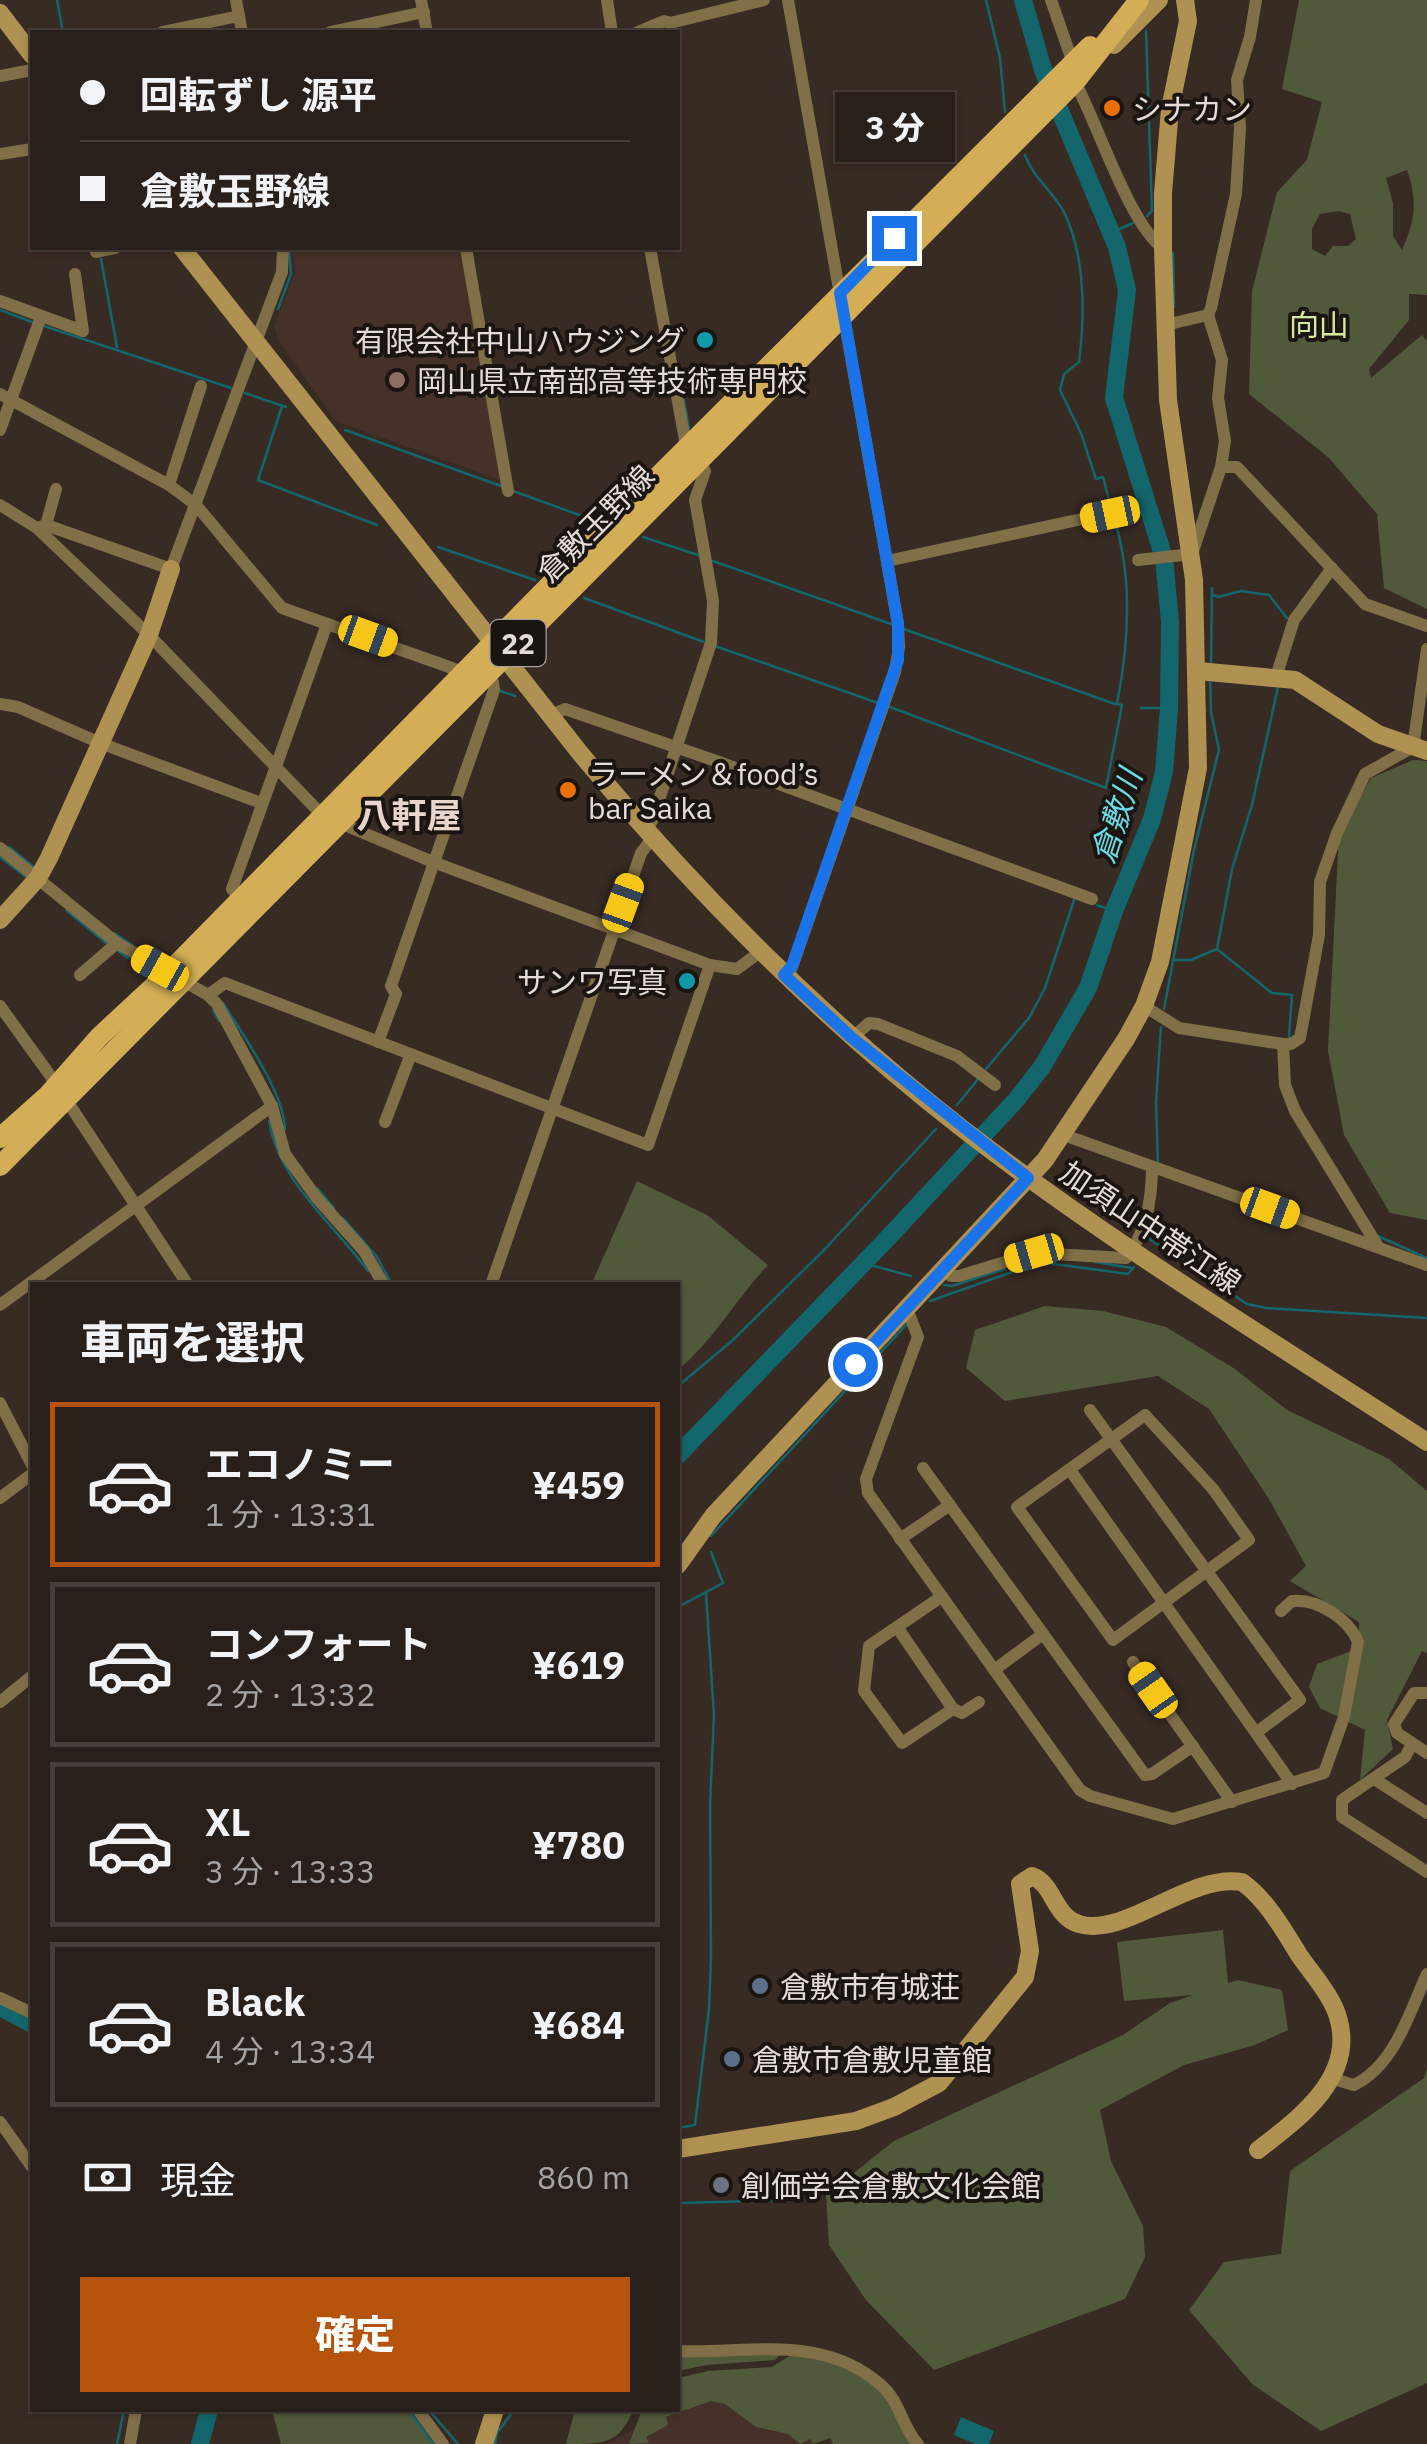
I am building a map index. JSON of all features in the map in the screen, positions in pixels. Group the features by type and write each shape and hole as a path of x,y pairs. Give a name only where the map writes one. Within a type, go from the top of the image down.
{"main road":[{"name":"倉敷玉野線","path":"694,454 844,316 1138,0"},
{"name":"倉敷玉野線","path":"0,1166 99,1038 176,976 694,454 840,293 1034,111"},
{"name":"倉敷玉野線","path":"176,976 240,898 331,820 464,676 499,651"},
{"name":"倉敷玉野線","path":"0,1138 60,1092"}],"street":[{"path":"236,0 242,30"},
{"path":"606,0 612,30"},
{"path":"643,30 664,21 670,23 764,0"},
{"path":"784,975 792,966 898,660 898,627 887,561 788,0"},
{"path":"1051,0 1071,71 1122,184 1149,234 1163,248"},
{"path":"1071,71 1159,0"},
{"path":"1177,0 1188,20"},
{"path":"680,1559 713,1516 944,1270 1064,1135 1144,1006 1160,962 1196,781 1207,672 1174,454 1165,326 1163,192 1170,109 1188,20 1185,0"},
{"path":"1188,554 1221,467 1225,441 1218,398 1222,360 1208,315 1236,194 1240,128 1237,80 1256,0"},
{"path":"337,30 423,6"},
{"path":"0,13 30,52"},
{"path":"172,30 239,16"},
{"path":"0,76 30,70"},
{"path":"0,154 30,148"},
{"path":"96,252 106,250"},
{"name":"加須山中帯江線","path":"184,250 499,651 648,833 760,952 852,1038 1028,1178 1427,1442"},
{"path":"0,920 8,900 40,874 149,635 282,272 283,250"},
{"path":"466,250 509,489"},
{"path":"492,1282 711,643 713,601 695,500 705,477 694,454 650,250"},
{"path":"0,301 83,331 76,274"},
{"path":"1165,326 1208,315"},
{"path":"0,430 41,316"},
{"path":"169,486 201,386"},
{"path":"8,399 169,486 196,506 275,601 464,676"},
{"path":"1221,467 1237,467 1372,608 1427,626"},
{"path":"42,527 56,489"},
{"path":"0,505 42,527 171,569"},
{"path":"887,561 1117,512"},
{"path":"42,527 274,767 331,820 432,862 710,964 737,969 760,952"},
{"path":"1140,560 1188,554"},
{"path":"1276,676 1294,620 1332,568"},
{"path":"240,898 232,889 327,624"},
{"path":"1420,749 1427,649"},
{"path":"1207,672 1276,676 1307,687 1378,734 1420,749"},
{"path":"378,1042 396,994 391,986 494,682"},
{"path":"0,704 18,707 100,743 262,803"},
{"path":"552,715 565,709 1092,900"},
{"path":"1144,1006 1179,1028 1283,1044 1300,1038 1319,935 1320,882 1350,802 1365,774 1420,749"},
{"path":"0,848 40,874 113,946 211,992 269,1107 285,1154 316,1197 364,1251 382,1282"},
{"path":"80,975 113,946"},
{"path":"211,992 225,982 648,1144 710,964"},
{"path":"0,1006 186,1282"},
{"path":"852,1038 868,1023 878,1024 957,1056 987,1078"},
{"path":"1283,1044 1285,1086 1295,1111 1377,1245"},
{"path":"385,1122 411,1054"},
{"path":"31,1282 269,1107"},
{"path":"1064,1135 1427,1265"},
{"path":"944,1270 959,1276 1034,1253 1126,1258 1148,1210 1156,1168"},
{"path":"0,1305 30,1283"},
{"path":"906,1309 918,1337 866,1486 868,1493 1080,1790 1173,1819 1319,1776 1328,1768 1344,1717 1358,1642 1340,1617 1303,1600 1292,1600 1281,1611"},
{"path":"0,1404 30,1461"},
{"path":"1089,1411 1300,1700 1257,1732"},
{"path":"1146,1415 1214,1489 1249,1540 1113,1640 1017,1508 1070,1470 1146,1415"},
{"path":"923,1468 1145,1775 1193,1746"},
{"path":"1070,1470 1292,1784"},
{"path":"0,1498 30,1476"},
{"path":"900,1538 950,1504"},
{"path":"941,1597 869,1646 864,1691 902,1743 953,1708"},
{"path":"897,1627 953,1708 962,1712 979,1702"},
{"path":"994,1670 1043,1634"},
{"path":"1133,1662 1232,1802"},
{"path":"0,1702 30,1678"},
{"path":"1427,1693 1414,1692 1394,1724 1397,1733 1427,1753"},
{"path":"1412,1744 1405,1757 1342,1800 1342,1817 1427,1872"},
{"path":"1374,1778 1427,1813"},
{"path":"680,2149 856,2122 894,2108 939,2083 1025,1977 1030,1951 1020,1884 1032,1876 1042,1880 1065,1917 1077,1924 1100,1927 1218,1881 1242,1882 1252,1889 1278,1921 1336,2010 1341,2033 1340,2053 1330,2078 1306,2112 1258,2150"},
{"path":"1330,2078 1354,2085 1382,2064 1427,1974"},
{"path":"0,1998 30,2012"},
{"path":"0,2122 30,2164"},
{"path":"680,2351 766,2347 834,2357 882,2385 918,2444"},
{"path":"130,2444 136,2412"},
{"path":"419,2412 443,2444"},
{"path":"484,2444 494,2412"}],"shaded area":[{"name":"岡山県立南部高等技術専門校","path":"291,250 463,250 506,482 336,421 278,340 274,326 296,270"},
{"path":"711,2401 725,2404 762,2429 788,2433 797,2440 810,2439 813,2444 607,2444 663,2413 666,2417"}],"green space":[{"name":"向山","path":"1299,0 1427,0 1427,295 1409,294 1409,320 1369,369 1371,378 1422,335 1427,341 1427,609 1384,588 1377,514 1329,458 1249,394 1252,291 1277,192 1307,160 1322,102 1282,89","holes":["1407,170 1414,211 1402,250 1393,236 1393,203 1386,178","1320,214 1350,214 1356,239 1348,246 1333,246 1325,256 1312,249 1312,229"]},
{"path":"1413,760 1427,761 1427,1220 1390,1213 1344,1135 1328,1051 1339,833 1371,778"},
{"path":"637,1181 707,1215 768,1265 680,1368 680,1282 592,1282"},
{"path":"1045,1306 1103,1311 1166,1327 1235,1369 1287,1410 1389,1459 1427,1491 1427,1653 1422,1651 1387,1720 1393,1749 1360,1780 1365,1730 1320,1708 1309,1687 1317,1664 1359,1648 1359,1622 1290,1581 1306,1566 1269,1499 1209,1409 1158,1376 1005,1401 966,1368 975,1330"},
{"path":"1223,1930 1228,1983 1238,1980 1282,1990 1288,2030 1255,2045 1184,2065 1100,2110 1111,2161 1143,2226 1145,2257 1125,2299 934,2370 866,2300 829,2245 826,2195 894,2141 1123,2035 1170,2003 1193,1995 1124,2001 1117,1942"},
{"path":"1427,2069 1427,2383 1321,2431 1252,2384 1189,2310 1224,2262 1281,2254 1290,2171 1424,2078"},
{"path":"780,2354 775,2360 680,2371 680,2356"},
{"path":"791,2355 832,2362 859,2373 891,2401 913,2444 833,2444 830,2438 800,2444 788,2434 756,2427 725,2404 711,2401 666,2417 668,2425 646,2437 649,2443 629,2444 641,2412 680,2412 680,2378 708,2371 772,2367"},
{"path":"273,2412 410,2412 433,2444 281,2444"},
{"path":"574,2412 632,2412 622,2430 609,2440 566,2444"}],"water":[{"path":"0,2000 30,2016 30,2033 0,2017"},
{"path":"961,2417 994,2431 989,2444 975,2444 954,2435"}],"waterway":[{"path":"57,0 63,30"},
{"path":"986,0 1000,58 1005,112"},
{"name":"倉敷川","path":"680,1453 886,1240 1042,1067 1088,988 1152,819 1164,772 1170,622 1164,558 1114,398 1127,290 1117,247 1044,73 1023,0"},
{"path":"1146,31 1152,211 1147,216"},
{"path":"1025,155 1065,214 1077,250 1083,306 1079,362 1064,374 1060,390 1081,433 1096,479 1103,477 1111,508"},
{"path":"1111,233 1133,223"},
{"path":"278,309 291,274 289,250"},
{"path":"1173,253 1174,307"},
{"path":"101,259 117,347"},
{"path":"0,310 32,322"},
{"path":"44,326 231,388"},
{"path":"681,384 689,428"},
{"path":"245,393 286,407"},
{"path":"282,406 258,480 377,525"},
{"path":"345,430 501,486"},
{"path":"513,491 596,521"},
{"path":"890,707 1106,788 1122,705 1117,704 1127,609 1124,561 1113,515"},
{"path":"643,537 701,556"},
{"path":"438,547 535,580"},
{"path":"713,561 894,625"},
{"path":"1211,666 1212,588"},
{"path":"1213,595 1241,591 1269,595 1287,618"},
{"path":"584,598 704,642"},
{"path":"901,628 1115,704"},
{"path":"715,646 878,703"},
{"path":"1164,1009 1194,850 1219,750 1211,712 1210,679"},
{"path":"1174,960 1191,960 1217,949 1232,869 1252,805 1278,687"},
{"path":"498,690 515,696"},
{"path":"1141,708 1169,708"},
{"path":"9,847 34,867"},
{"path":"0,857 26,877"},
{"path":"986,1069 1029,1018 1045,988 1075,897"},
{"path":"1097,905 1114,911"},
{"path":"66,910 106,943"},
{"path":"114,933 132,945"},
{"path":"139,948 160,960"},
{"path":"1217,949 1272,993 1292,995 1289,1037"},
{"path":"117,950 128,958"},
{"path":"223,1003 270,1081 285,1129"},
{"path":"213,1010 219,1021"},
{"path":"1158,1166 1156,1102 1161,1027"},
{"path":"957,1105 978,1079"},
{"path":"269,1121 295,1183 368,1271"},
{"path":"680,1384 733,1340 825,1249 936,1129"},
{"path":"317,1188 334,1208"},
{"path":"343,1218 377,1257 390,1282"},
{"path":"1378,1236 1427,1258"},
{"path":"1147,1240 1247,1304 1427,1318"},
{"path":"1095,1262 1132,1268"},
{"path":"863,1263 911,1276"},
{"path":"930,1301 1047,1263 1128,1274 1134,1267"},
{"path":"944,1285 952,1286 1004,1269"},
{"path":"711,1536 906,1325"},
{"path":"680,1440 691,1441"},
{"path":"680,1606 723,1583 711,1552"},
{"path":"680,2128 695,2125 709,2009 714,1715 706,1594"},
{"path":"680,2203 787,2200"},
{"path":"117,2444 124,2412"},
{"name":"倉敷川","path":"200,2444 208,2412"},
{"path":"410,2412 434,2444"},
{"path":"431,2412 458,2444"},
{"path":"495,2444 497,2433 513,2412"}],"place":[{"name":"シナカン","path":"1112,108"},
{"name":"有限会社中山ハウジング","path":"705,340"},
{"name":"岡山県立南部高等技術専門校","path":"397,380"},
{"name":"ラーメン＆food’s bar Saika","path":"568,790"},
{"name":"サンワ写真","path":"687,981"},
{"name":"倉敷市有城荘","path":"760,1986"},
{"name":"倉敷市倉敷児童館","path":"732,2059"},
{"name":"創価学会倉敷文化会館","path":"721,2185"}],"district":[{"name":"八軒屋","path":"409,815"}],"route":[{"path":"855,1364 1028,1178 852,1038 784,975 792,966 898,660 898,624 840,293 894,238"}]}
